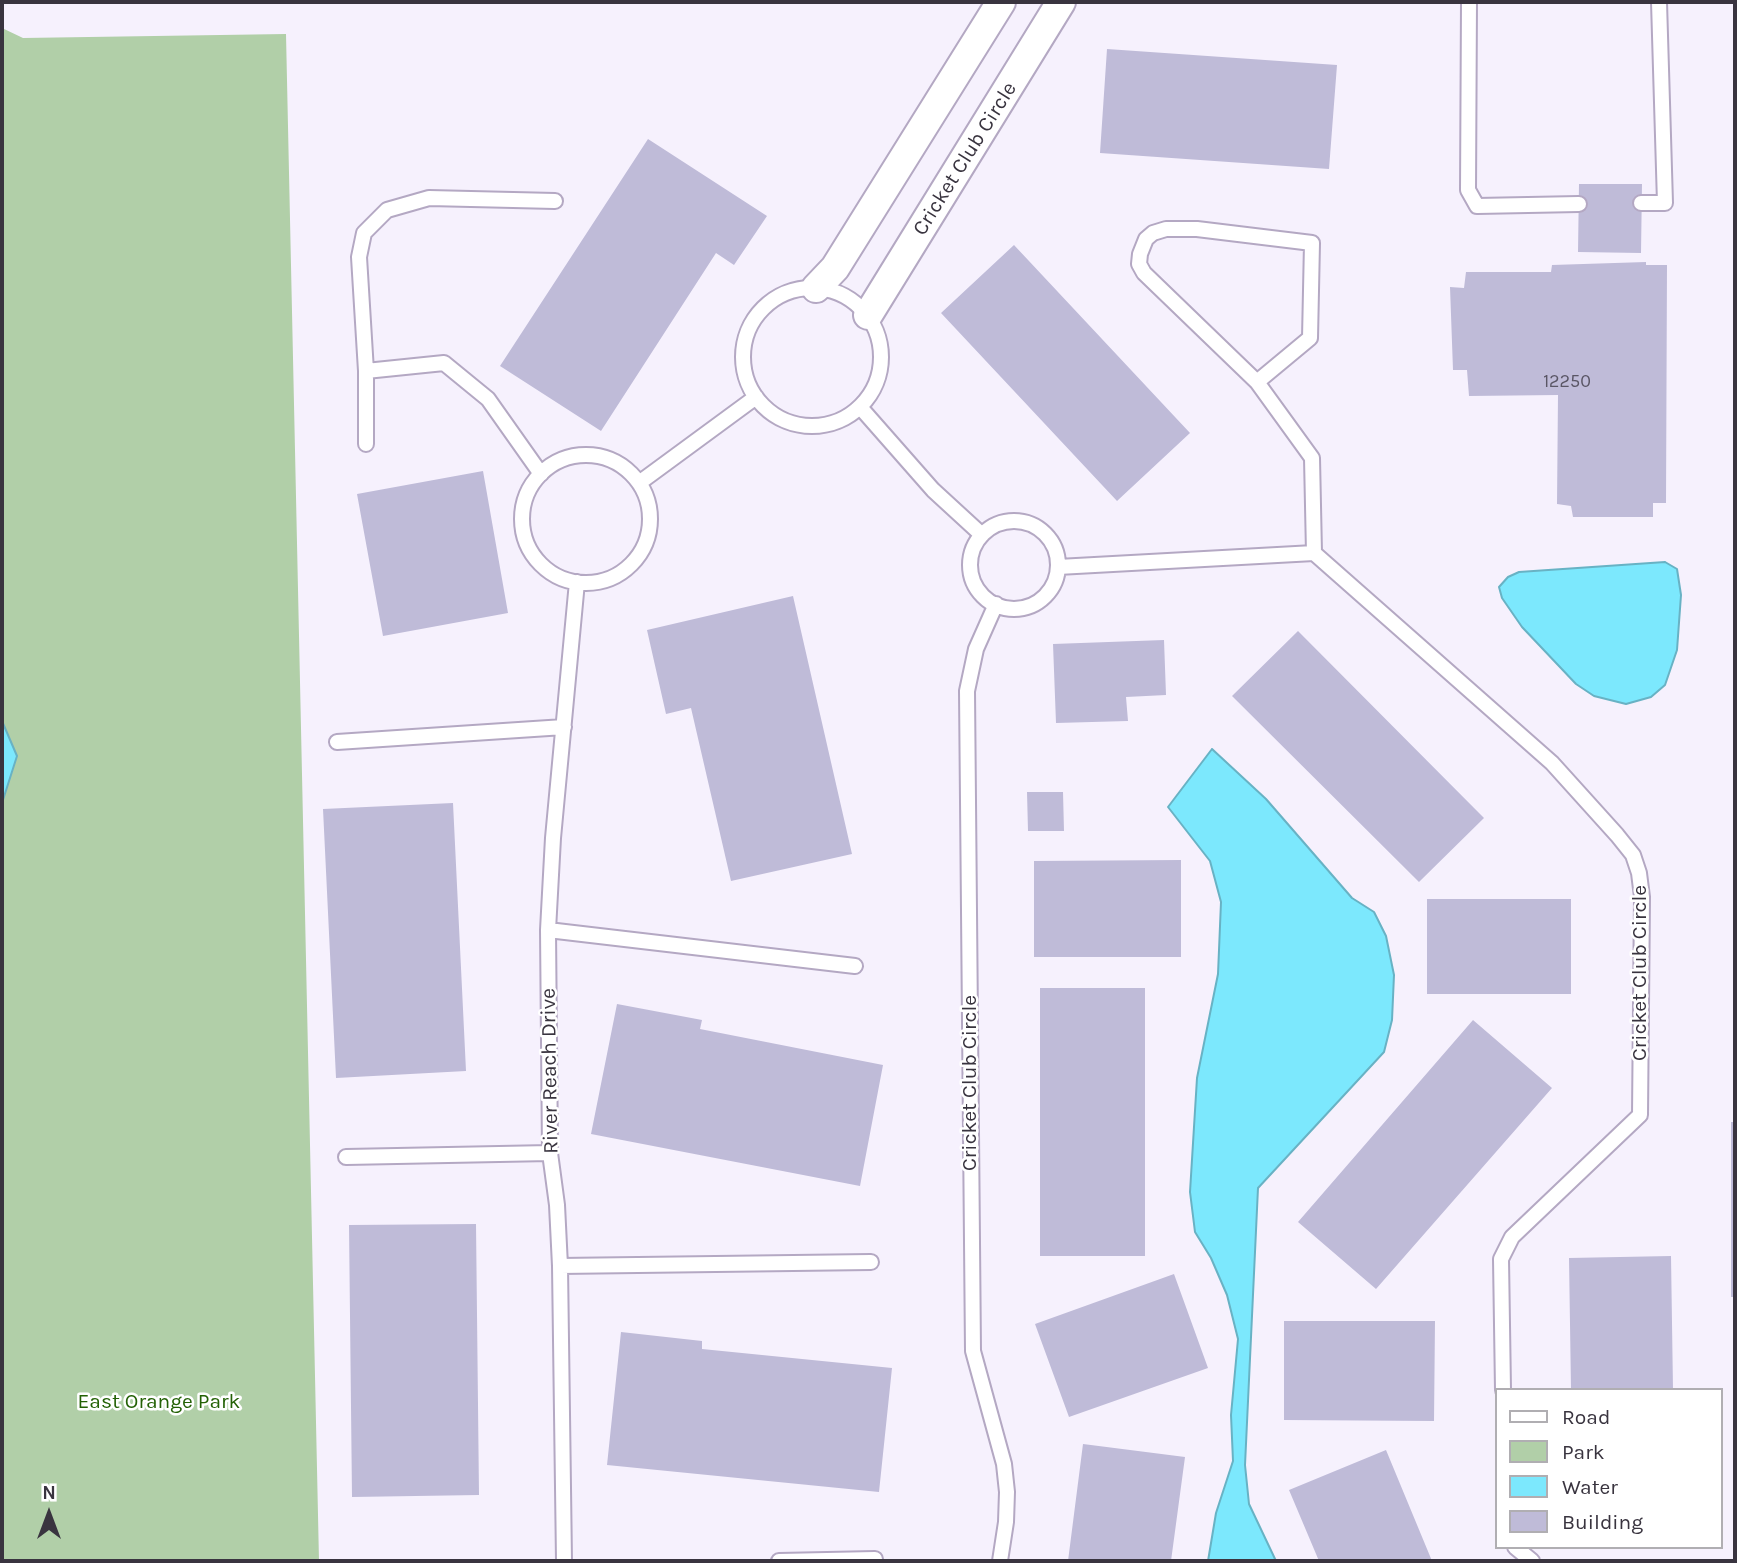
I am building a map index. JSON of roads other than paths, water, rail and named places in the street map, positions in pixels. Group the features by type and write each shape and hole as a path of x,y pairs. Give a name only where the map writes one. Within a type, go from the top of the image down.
{"street":[{"path":"816,288 835,268 1001,2"},
{"name":"Cricket Club Circle","path":"868,315 1061,2"}],"lane":[{"path":"1469,2 1468,190 1477,206 1579,204"},
{"path":"1641,203 1665,202 1659,2"},
{"path":"366,444 366,371 359,257 364,233 387,210 429,198 555,201"},
{"path":"1058,566 1314,553 1312,458 1257,382 1144,273 1139,264 1140,254 1146,239 1153,233 1166,229 1197,229 1312,243 1310,338 1257,382"},
{"path":"816,288 839,293 868,315 875,328 881,356 876,383 860,407 840,420 805,426 772,414 755,397 747,381 743,363 744,345 749,327 759,312 772,300 789,292 816,288"},
{"path":"366,371 444,363 488,399 541,474"},
{"path":"639,483 755,397"},
{"path":"860,407 933,490 982,535"},
{"path":"590,455 624,467 639,483 650,511 648,537 643,549 627,569 616,577 603,581 577,582 565,580 536,560 523,532 522,510 529,490 541,474 559,461 590,455"},
{"path":"1013,521 1040,529 1050,539 1057,552 1058,566 1054,585 1041,600 1014,608 996,604 982,595 971,573 973,549 982,535 999,523 1013,521"},
{"name":"Cricket Club Circle","path":"1314,553 1552,763 1633,855 1639,873 1642,897 1640,1115 1512,1237 1500,1259 1503,1388"},
{"name":"River Reach Drive","path":"564,1561 561,1266 550,1153 548,930 553,838 577,582"},
{"name":"Cricket Club Circle","path":"996,604 976,649 967,691 973,1351 1004,1464 1006,1522 1000,1561"},
{"path":"337,742 564,727"},
{"path":"548,930 855,966"},
{"path":"346,1157 550,1153"},
{"path":"561,1266 871,1262"},
{"path":"1517,1549 1532,1561"},
{"path":"779,1561 875,1559"}],"water":[{"path":"1665,562 1677,569 1681,595 1677,650 1665,685 1651,697 1626,704 1594,696 1576,684 1522,627 1502,598 1499,587 1508,577 1519,572"},
{"path":"2,721 17,756 2,803"},
{"path":"1212,749 1266,799 1352,898 1374,912 1386,936 1394,975 1392,1020 1384,1052 1258,1188 1245,1465 1249,1504 1276,1561 1208,1561 1216,1513 1233,1461 1231,1415 1238,1339 1227,1295 1211,1258 1195,1232 1190,1192 1197,1078 1218,974 1221,902 1210,861 1168,807"}],"park label":[{"name":"East Orange Park","path":"159,1402"}]}
